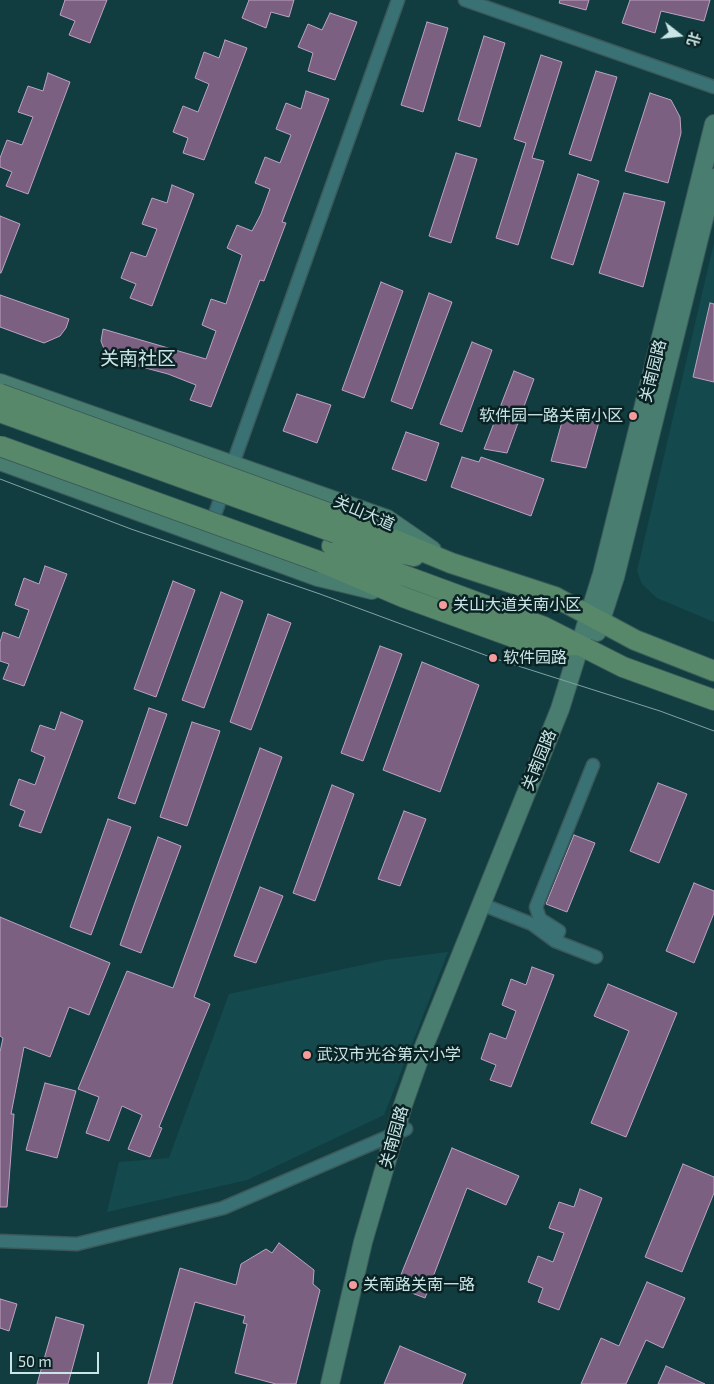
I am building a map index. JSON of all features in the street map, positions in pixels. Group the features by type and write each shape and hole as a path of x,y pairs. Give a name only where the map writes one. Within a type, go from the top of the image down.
{"main road":[{"name":"关南园路","path":"595,618 602,574 714,124"},
{"name":"关南园路","path":"337,1384 370,1244 401,1131 403,1106 420,1054 486,906 595,618 615,577 714,178"},
{"name":"关山大道","path":"0,383 387,519 451,563 555,597 635,640 714,671"},
{"path":"0,394 332,540 373,564 544,627 623,668 714,700"},
{"path":"0,412 332,540 402,596"},
{"path":"0,426 332,540"},
{"path":"0,446 332,540 451,563"},
{"path":"0,461 318,577 402,596 538,646 585,648"},
{"name":"关南园路","path":"330,1384 363,1242 401,1131"}],"street":[{"path":"208,536 232,463 398,0"},
{"path":"465,0 714,87"},
{"path":"555,941 559,931 540,919 536,907 593,765"},
{"path":"486,906 532,924 555,941 596,957"},
{"path":"0,1241 77,1244 224,1208 401,1131"}],"shaded area":[{"path":"714,243 714,622 657,598 642,584 637,571"},
{"name":"武汉市光谷第六小学","path":"448,952 384,1115 247,1180 107,1212 119,1162 169,1158 229,994 385,960"}],"building":[{"path":"65,0 107,0 90,43 69,35 75,21 60,15"},
{"path":"249,0 294,0 289,17 271,12 266,28 242,18"},
{"path":"560,0 589,0 586,10 559,3"},
{"path":"630,0 710,0 704,21 661,11 655,33 622,23"},
{"path":"330,13 357,22 335,80 308,71 313,53 298,47 308,24 322,30"},
{"path":"427,22 448,28 423,112 401,105"},
{"path":"484,36 505,43 480,127 458,120"},
{"path":"225,40 247,48 204,160 183,153 188,138 173,132 183,106 198,112 209,84 195,78 204,52 219,58"},
{"path":"541,55 562,62 532,158 544,161 518,245 496,238 526,143 514,139"},
{"path":"596,71 617,77 591,161 569,154"},
{"path":"48,73 70,82 28,194 6,186 12,172 0,167 0,158 7,140 22,145 33,117 18,112 28,86 43,91"},
{"path":"306,91 329,99 282,222 286,223 264,281 260,280 211,407 190,400 196,385 168,374 112,359 106,354 101,341 103,329 206,359 216,331 202,325 211,299 226,304 242,255 227,248 237,225 252,231 261,214 270,189 255,183 265,157 280,163 291,135 276,129 286,103 301,109"},
{"path":"650,93 671,100 680,117 681,133 668,183 625,171"},
{"path":"456,153 477,159 451,243 429,236"},
{"path":"578,174 599,181 573,265 551,258"},
{"path":"172,185 194,194 152,306 130,298 136,284 121,278 131,252 146,257 157,229 142,224 152,198 167,203"},
{"path":"624,193 665,202 643,287 599,273"},
{"path":"0,216 20,224 1,273 0,273"},
{"path":"381,282 403,291 364,398 342,390"},
{"path":"429,293 452,302 412,409 391,401"},
{"path":"0,295 69,319 66,328 60,336 44,343 0,327"},
{"path":"710,303 714,304 714,382 693,377"},
{"path":"472,342 492,350 462,432 440,424"},
{"path":"514,371 534,379 507,453 484,449"},
{"path":"297,394 331,405 317,443 283,431"},
{"path":"564,415 599,422 586,468 551,461"},
{"path":"406,432 439,443 426,481 392,469"},
{"path":"462,457 479,462 481,457 544,479 531,516 451,487"},
{"path":"45,566 67,574 24,686 3,679 9,664 0,661 0,642 3,632 19,638 29,610 15,605 24,578 39,584"},
{"path":"173,581 195,590 156,697 134,689"},
{"path":"221,592 243,601 204,708 182,700"},
{"path":"268,614 291,623 251,730 230,722"},
{"path":"380,646 402,654 363,761 341,753"},
{"path":"422,662 479,685 440,792 383,770"},
{"path":"149,708 167,714 135,804 118,798"},
{"path":"61,712 83,721 41,833 19,826 25,811 10,805 19,779 35,785 45,757 31,751 40,725 55,730"},
{"path":"192,722 220,731 187,826 160,817"},
{"path":"260,748 282,757 194,997 210,1004 159,1127 162,1128 150,1157 128,1149 142,1115 122,1106 109,1141 86,1133 99,1097 78,1089 127,971 173,988"},
{"path":"658,783 687,794 659,863 630,851"},
{"path":"332,785 354,794 315,901 293,893"},
{"path":"404,811 426,819 400,886 378,879"},
{"path":"108,819 131,827 91,935 70,927"},
{"path":"574,835 595,843 567,912 546,904"},
{"path":"158,837 181,846 141,953 120,945"},
{"path":"694,883 714,891 714,913 694,963 666,951"},
{"path":"260,887 283,896 256,963 234,956"},
{"path":"0,917 110,963 89,1015 69,1007 50,1057 24,1047 11,1114 14,1114 7,1207 0,1207 0,1052 3,1038 0,1036"},
{"path":"532,967 554,975 511,1087 490,1080 496,1065 481,1059 490,1033 506,1039 516,1011 502,1005 511,979 526,985"},
{"path":"608,984 677,1013 626,1137 591,1123 629,1031 594,1016"},
{"path":"45,1083 76,1091 57,1158 26,1150"},
{"path":"452,1148 519,1176 506,1205 467,1188 425,1298 396,1287"},
{"path":"683,1164 714,1177 714,1193 682,1272 645,1257"},
{"path":"580,1189 602,1198 559,1310 538,1302 543,1288 528,1282 538,1256 553,1262 564,1233 549,1228 559,1202 574,1207"},
{"path":"279,1243 314,1270 313,1284 320,1290 296,1384 276,1384 235,1373 247,1324 243,1323 245,1316 195,1302 172,1384 148,1384 180,1268 236,1285 241,1264 266,1249 272,1253"},
{"path":"647,1282 685,1298 663,1348 646,1340 626,1384 581,1384 601,1338 619,1346"},
{"path":"0,1299 17,1304 9,1331 0,1328"},
{"path":"56,1317 84,1325 68,1384 37,1384"},
{"path":"400,1346 466,1374 462,1384 384,1384"},
{"path":"666,1366 705,1384 658,1384"}],"tram line":[{"path":"0,479 131,529 320,594 493,658 660,711 714,731"}],"place":[{"name":"软件园一路关南小区","path":"633,416"},
{"name":"关山大道关南小区","path":"443,605"},
{"name":"软件园路","path":"493,658"},
{"name":"武汉市光谷第六小学","path":"307,1055"},
{"name":"关南路关南一路","path":"353,1285"}],"district":[{"name":"关南社区","path":"138,359"}]}
